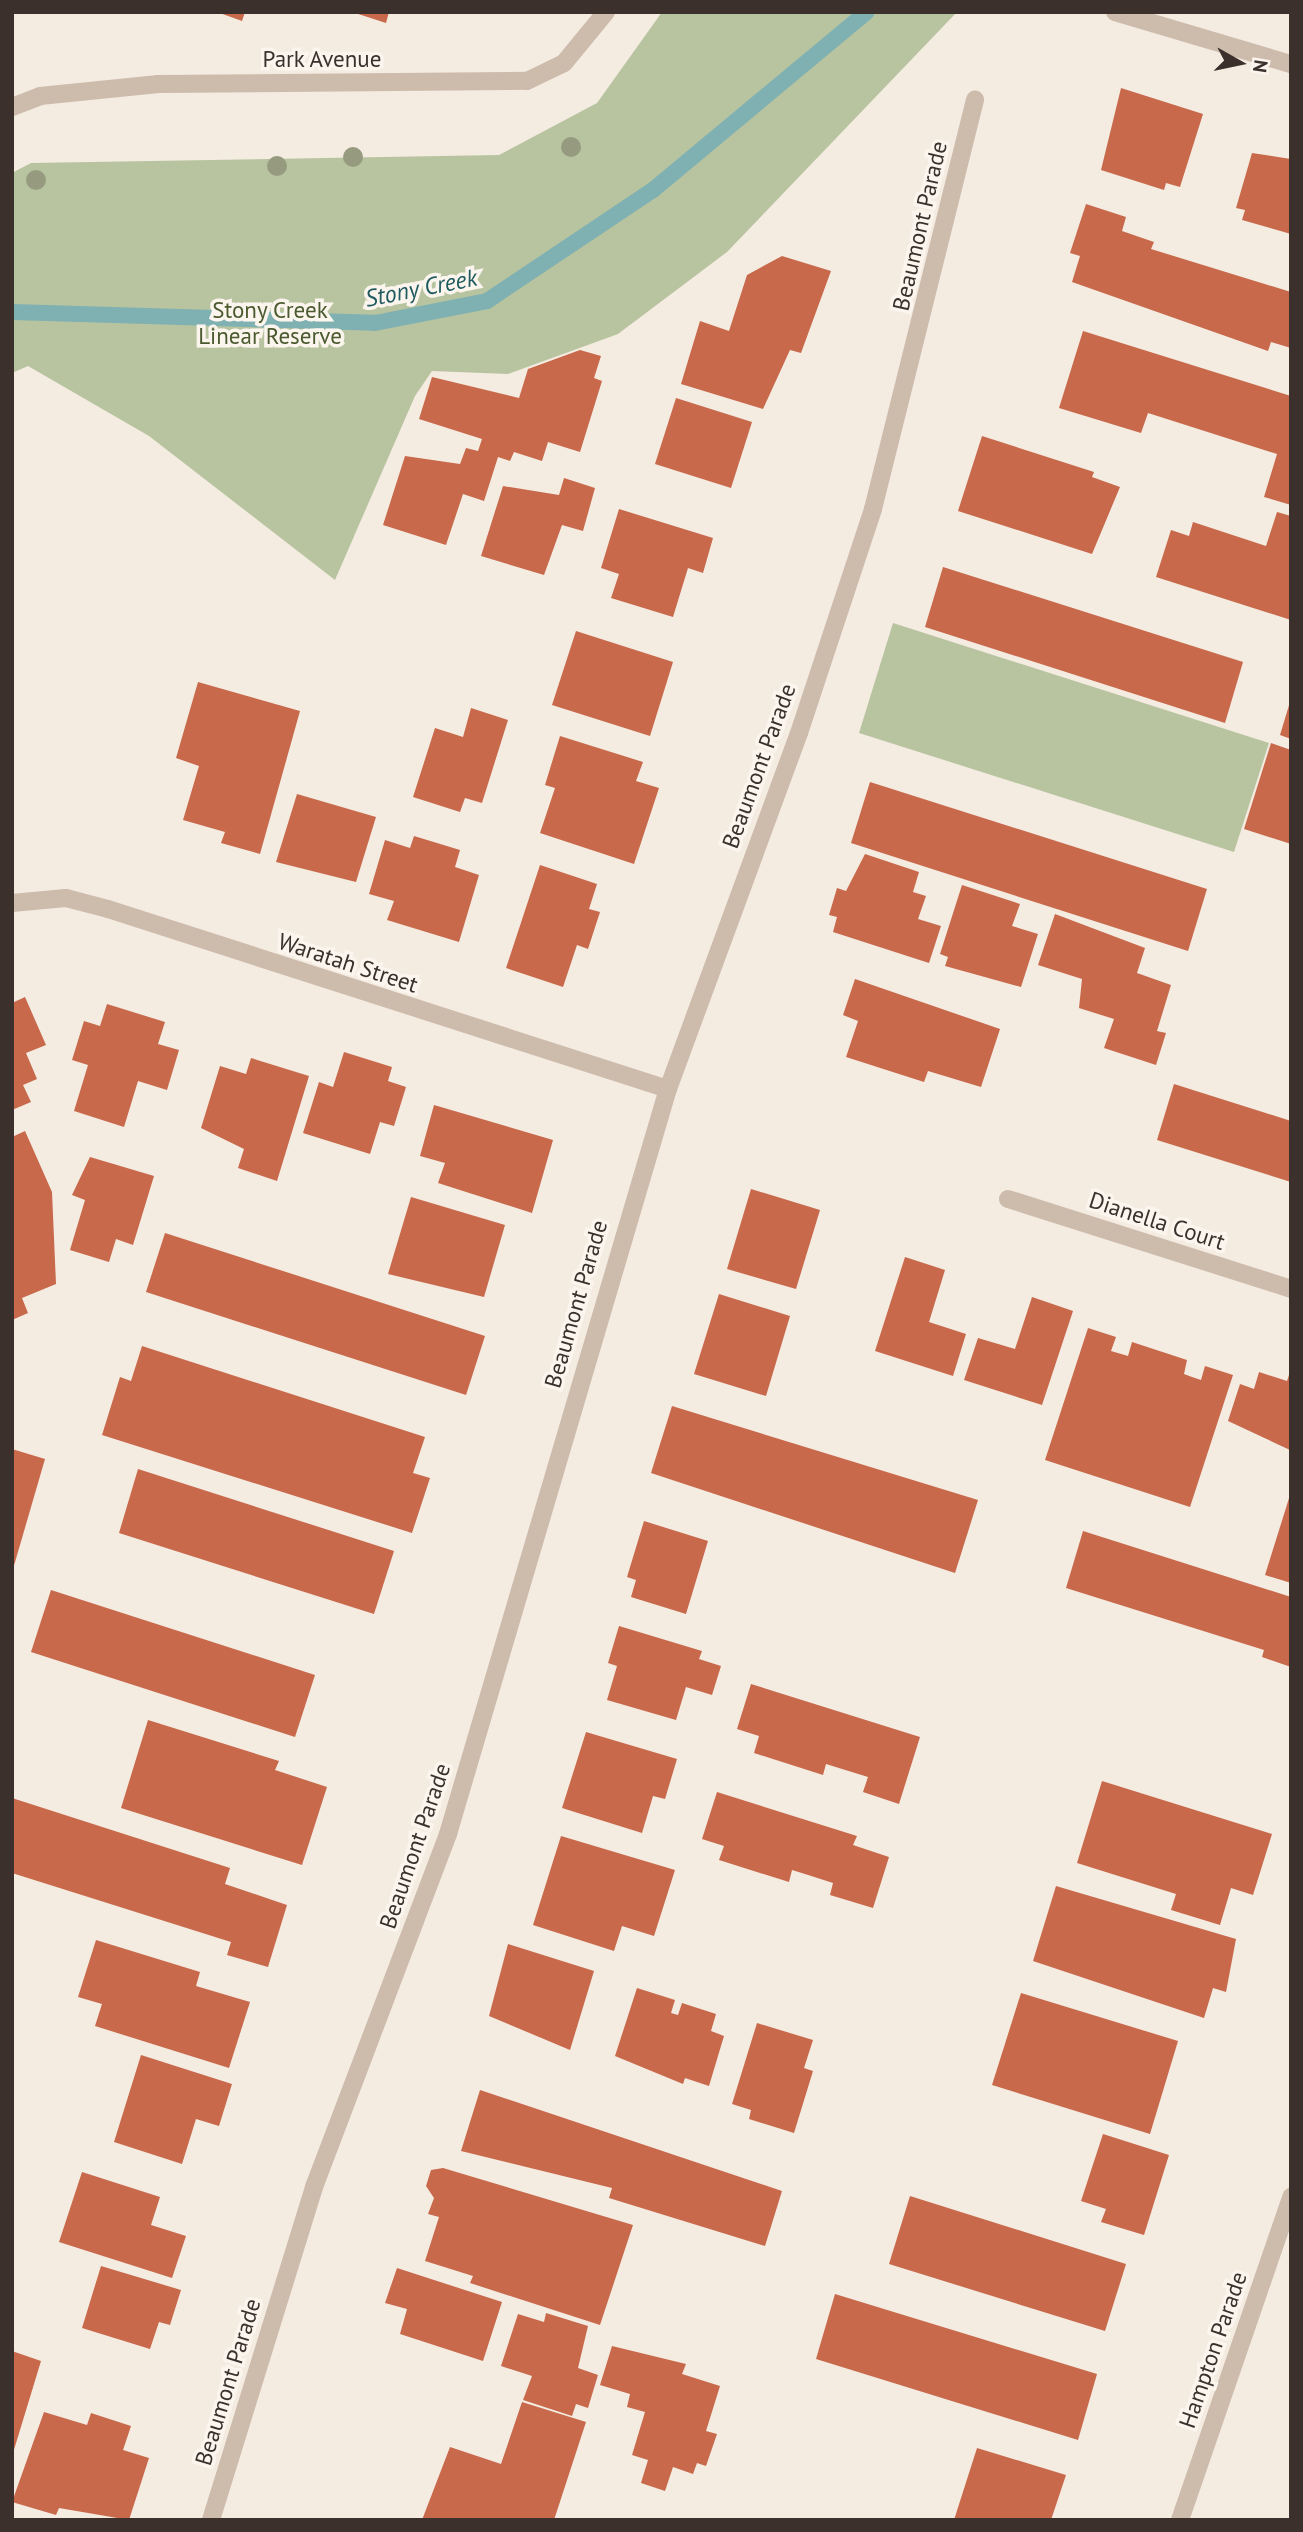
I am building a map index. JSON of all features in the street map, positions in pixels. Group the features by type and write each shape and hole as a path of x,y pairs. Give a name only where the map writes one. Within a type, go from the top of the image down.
{"street":[{"name":"Park Avenue","path":"12,107 68,92 158,84 527,81 564,62 606,12"},
{"path":"1115,12 1291,64"},
{"name":"Beaumont Parade","path":"211,2520 314,2187 448,1834 668,1088 799,733 873,509 975,99"},
{"name":"Waratah Street","path":"12,903 65,898 107,909 668,1088"},
{"name":"Dianella Court","path":"1008,1199 1291,1289"},
{"name":"Hampton Parade","path":"1180,2520 1291,2197"}],"green space":[{"name":"Stony Creek Linear Reserve","path":"662,12 957,12 727,252 618,334 508,374 432,371 415,396 335,580 149,436 28,366 12,373 12,173 31,163 499,155 597,103"},
{"path":"893,623 1269,743 1234,852 859,733"}],"building":[{"path":"217,12 245,12 242,21"},
{"path":"352,12 389,12 386,23"},
{"path":"1121,88 1203,114 1180,187 1166,183 1164,190 1101,170"},
{"path":"1252,153 1291,159 1291,234 1242,220 1245,210 1236,208"},
{"path":"1086,204 1126,217 1122,231 1154,242 1151,249 1291,292 1291,348 1271,342 1268,351 1072,282 1080,256 1070,253"},
{"path":"782,256 831,271 801,353 790,350 763,409 681,384 700,321 729,331 747,275"},
{"path":"1083,331 1291,396 1291,505 1264,497 1277,454 1148,413 1141,433 1059,408"},
{"path":"580,350 601,356 594,378 602,381 580,452 548,442 542,461 514,452 510,461 498,457 484,501 463,494 446,545 383,525 405,456 460,464 466,448 478,451 482,439 419,419 432,377 519,398 528,369"},
{"path":"676,398 752,422 731,488 655,464"},
{"path":"982,436 1094,472 1092,477 1120,487 1092,554 958,511"},
{"path":"564,478 595,488 583,531 562,525 544,575 481,556 503,486 559,495"},
{"path":"619,509 713,538 703,573 688,568 673,617 611,598 619,574 601,568"},
{"path":"1277,512 1291,516 1291,620 1156,577 1171,530 1189,536 1193,522 1266,546"},
{"path":"943,567 1243,662 1225,723 925,627"},
{"path":"576,631 673,662 650,736 552,705"},
{"path":"198,682 300,711 260,854 221,843 225,832 183,820 199,766 176,758"},
{"path":"1291,702 1291,739 1280,735"},
{"path":"471,708 508,720 482,803 465,798 460,812 413,797 435,728 463,737"},
{"path":"560,736 643,762 636,781 659,788 634,864 540,833 555,788 545,785"},
{"path":"1271,743 1291,750 1291,844 1244,829"},
{"path":"870,782 1207,889 1188,951 851,843"},
{"path":"297,794 376,817 356,882 276,862"},
{"path":"414,836 460,850 455,867 479,875 459,942 387,920 394,901 369,894 385,840 410,848"},
{"path":"865,854 919,872 913,892 926,896 918,919 941,926 929,963 833,932 837,917 829,915 837,888 846,891"},
{"path":"540,865 597,884 589,909 600,912 588,949 577,945 563,987 506,968"},
{"path":"962,885 1020,904 1012,926 1038,934 1021,987 945,966 948,957 940,954"},
{"path":"1055,914 1145,948 1137,973 1171,985 1157,1031 1166,1033 1156,1065 1104,1048 1114,1019 1079,1008 1082,979 1038,965"},
{"path":"855,979 1000,1029 981,1087 928,1071 924,1082 846,1057 858,1021 843,1015"},
{"path":"25,997 46,1045 26,1053 37,1079 23,1085 31,1102 12,1110 12,1003"},
{"path":"107,1004 165,1022 158,1044 179,1050 167,1090 138,1081 124,1127 74,1111 88,1065 72,1060 84,1021 100,1026"},
{"path":"344,1052 392,1067 388,1081 406,1087 394,1126 380,1122 370,1154 303,1133 319,1082 333,1087"},
{"path":"251,1058 309,1076 277,1181 238,1168 244,1149 201,1128 220,1066 246,1074"},
{"path":"1174,1084 1291,1121 1291,1182 1157,1140"},
{"path":"434,1105 553,1140 532,1213 438,1183 445,1163 420,1156"},
{"path":"25,1131 52,1192 56,1284 22,1298 28,1313 12,1320 12,1137"},
{"path":"90,1157 154,1176 133,1245 116,1239 109,1262 70,1250 85,1200 72,1195"},
{"path":"751,1189 820,1210 796,1289 727,1269"},
{"path":"411,1197 505,1225 484,1297 388,1274"},
{"path":"165,1233 485,1336 466,1395 146,1292"},
{"path":"905,1257 945,1270 929,1322 966,1334 953,1376 875,1351"},
{"path":"719,1294 790,1316 766,1396 694,1374"},
{"path":"1032,1297 1073,1311 1042,1405 964,1380 978,1338 1015,1349"},
{"path":"1088,1328 1116,1337 1111,1351 1128,1356 1132,1342 1187,1360 1184,1374 1201,1380 1205,1366 1233,1375 1190,1507 1045,1460"},
{"path":"142,1346 425,1437 413,1473 430,1478 412,1533 102,1435 120,1377 131,1381"},
{"path":"1291,1369 1290,1450 1228,1421 1240,1384 1254,1389 1259,1372 1287,1381"},
{"path":"672,1406 978,1500 955,1573 651,1473"},
{"path":"12,1449 45,1459 13,1569 12,1569"},
{"path":"138,1469 394,1551 374,1614 119,1533"},
{"path":"1291,1495 1291,1583 1265,1575"},
{"path":"644,1521 708,1541 686,1614 631,1597 636,1580 627,1577"},
{"path":"1083,1531 1291,1597 1291,1667 1262,1657 1264,1650 1066,1588"},
{"path":"51,1590 315,1675 295,1737 31,1652"},
{"path":"619,1626 702,1651 699,1659 721,1666 712,1695 686,1687 676,1720 607,1700 617,1666 608,1663"},
{"path":"751,1684 920,1737 899,1804 863,1792 868,1777 826,1764 823,1775 754,1753 759,1736 737,1729"},
{"path":"148,1720 279,1761 275,1770 327,1787 302,1865 121,1808"},
{"path":"586,1732 677,1759 665,1799 653,1796 642,1833 562,1808"},
{"path":"1102,1781 1272,1834 1253,1895 1231,1888 1220,1925 1171,1910 1176,1894 1077,1863"},
{"path":"717,1792 857,1836 853,1845 889,1857 873,1908 830,1895 833,1883 805,1874 792,1870 789,1882 719,1860 724,1846 702,1839"},
{"path":"12,1798 230,1868 225,1884 287,1905 268,1967 227,1955 231,1942 12,1873"},
{"path":"561,1836 675,1870 654,1936 622,1926 614,1951 533,1925"},
{"path":"1056,1886 1236,1939 1226,1992 1213,1988 1204,2018 1033,1961"},
{"path":"96,1940 200,1972 196,1986 250,2002 229,2068 95,2026 102,2004 78,1997"},
{"path":"508,1944 594,1971 570,2050 489,2016"},
{"path":"637,1988 675,2000 671,2013 678,2015 682,2003 716,2014 711,2031 724,2036 709,2086 685,2078 683,2084 615,2056"},
{"path":"1021,1993 1178,2041 1150,2134 992,2085"},
{"path":"757,2023 813,2040 804,2068 813,2071 794,2133 749,2119 751,2110 732,2104"},
{"path":"141,2055 232,2084 219,2126 196,2119 182,2164 114,2142"},
{"path":"480,2090 782,2191 765,2246 609,2198 612,2188 461,2151"},
{"path":"1103,2134 1169,2155 1144,2235 1101,2222 1106,2209 1081,2201"},
{"path":"443,2168 633,2225 600,2325 470,2283 473,2276 425,2261 439,2217 428,2214 434,2198 426,2186 431,2170"},
{"path":"82,2172 160,2197 151,2225 186,2236 172,2278 59,2242"},
{"path":"910,2196 1126,2264 1105,2331 889,2264"},
{"path":"101,2266 181,2290 170,2325 159,2322 150,2349 82,2328"},
{"path":"397,2268 502,2302 483,2361 400,2334 407,2309 385,2303"},
{"path":"835,2294 1097,2374 1078,2440 816,2359"},
{"path":"546,2313 588,2326 578,2368 598,2375 588,2408 576,2404 572,2416 523,2400 532,2376 501,2366 518,2314 544,2322"},
{"path":"612,2346 686,2364 682,2374 720,2386 706,2431 717,2434 706,2466 697,2463 693,2474 673,2467 665,2491 641,2483 648,2460 632,2455 645,2412 627,2407 630,2394 600,2385"},
{"path":"12,2351 41,2361 13,2453 12,2453"},
{"path":"522,2402 586,2422 554,2520 422,2520 450,2447 501,2464"},
{"path":"44,2412 87,2425 91,2413 131,2426 123,2450 149,2458 129,2520 59,2508 56,2515 12,2502"},
{"path":"977,2448 1066,2475 1051,2520 954,2520"}],"waterway":[{"name":"Stony Creek","path":"12,312 375,323 487,301 653,190 867,12"}]}
